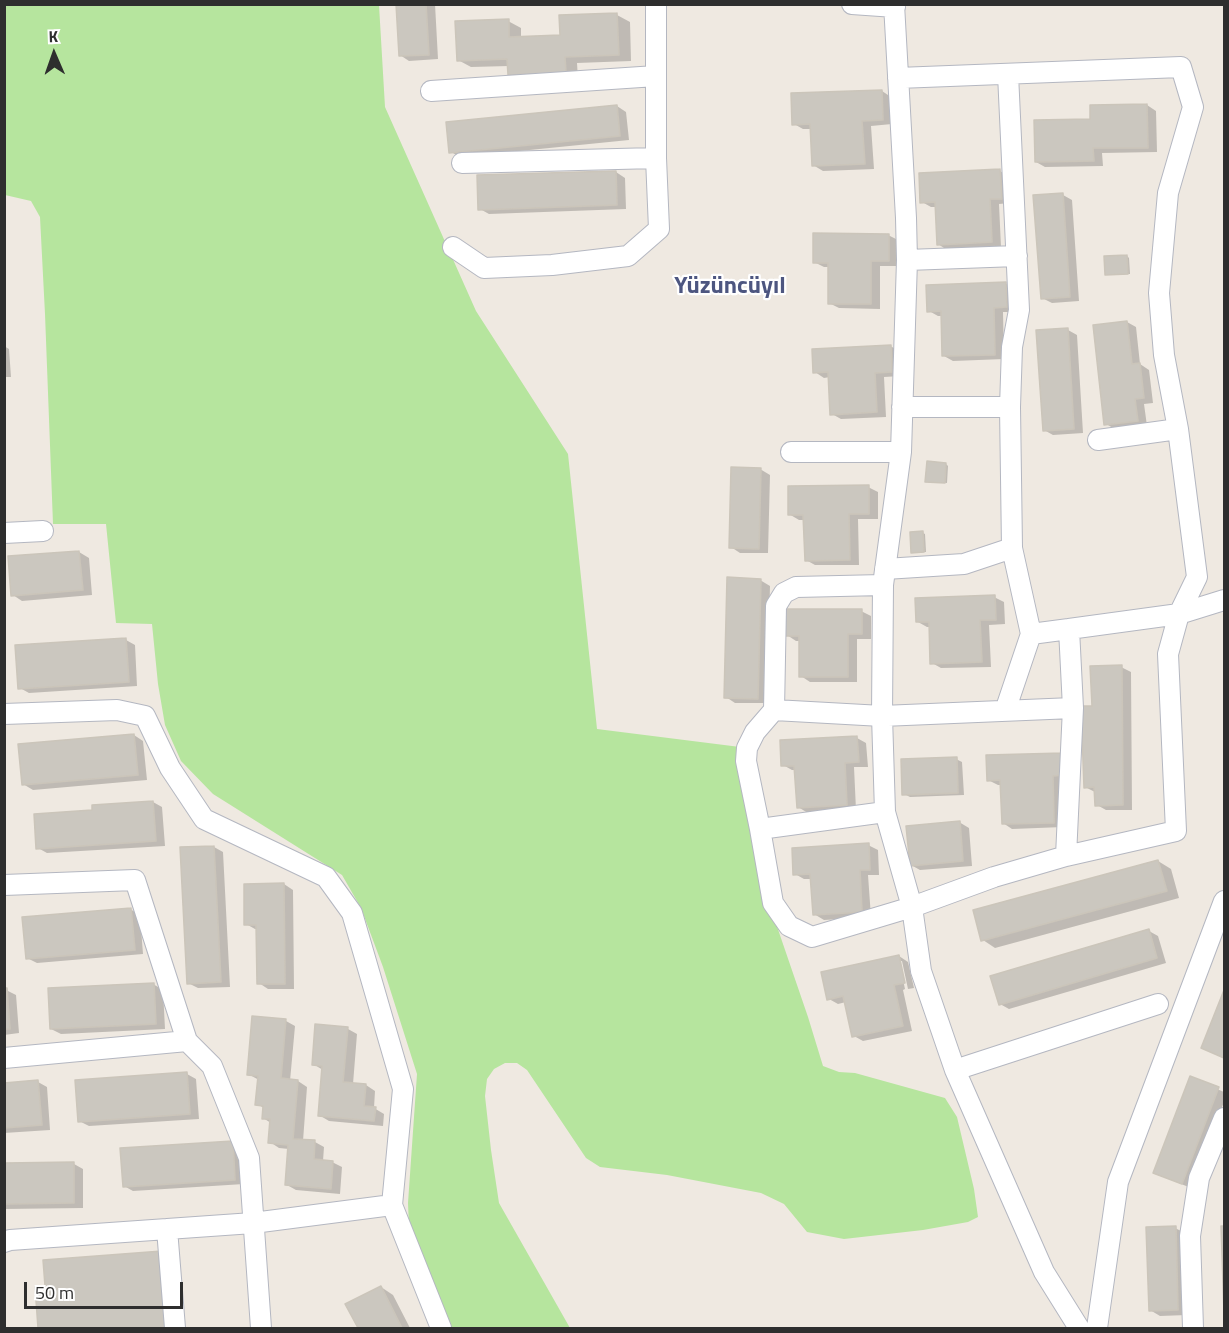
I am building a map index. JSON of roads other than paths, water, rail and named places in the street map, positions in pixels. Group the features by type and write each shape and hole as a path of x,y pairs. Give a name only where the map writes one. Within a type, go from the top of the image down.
{"street":[{"path":"453,247 484,268 552,265 628,256 659,229 656,158 656,4"},
{"path":"852,4 894,6 906,218 907,260 901,452 884,577 882,716 885,812 912,907 921,970 955,1070 1044,1272 1079,1329"},
{"path":"898,78 1181,67 1193,107 1168,193 1159,293 1164,355 1178,429 1197,577 1179,614 1168,654 1176,831 1066,856 994,877 912,907 812,937 789,926 773,903 746,761 747,748 755,732 774,710 776,606 784,593 796,587 884,577 964,564 1012,548"},
{"path":"1005,711 1031,634 1012,548 1010,407 1012,347 1019,309 1008,74"},
{"path":"430,91 656,76"},
{"path":"462,163 656,158"},
{"path":"907,260 1017,256"},
{"path":"902,407 1010,407"},
{"path":"1098,440 1178,429"},
{"path":"791,452 901,452"},
{"path":"4,533 43,531"},
{"path":"1031,634 1179,614 1224,600"},
{"path":"1066,856 1073,708 1069,629"},
{"path":"774,710 882,716 1073,708"},
{"path":"4,714 117,710 145,717 170,768 204,819 326,878 352,913 403,1089 392,1204 441,1329"},
{"path":"760,829 885,812"},
{"path":"4,885 135,880 187,1041 212,1066 249,1158 261,1329"},
{"path":"1098,1329 1118,1182 1222,914"},
{"path":"955,1070 1158,1004"},
{"path":"4,1058 187,1041"},
{"path":"1193,1329 1190,1236 1199,1178 1224,1118"},
{"path":"4,1242 253,1223 392,1204"},
{"path":"166,1229 175,1329"}],"district":[{"name":"Yüzüncüyıl","path":"730,287"}]}
